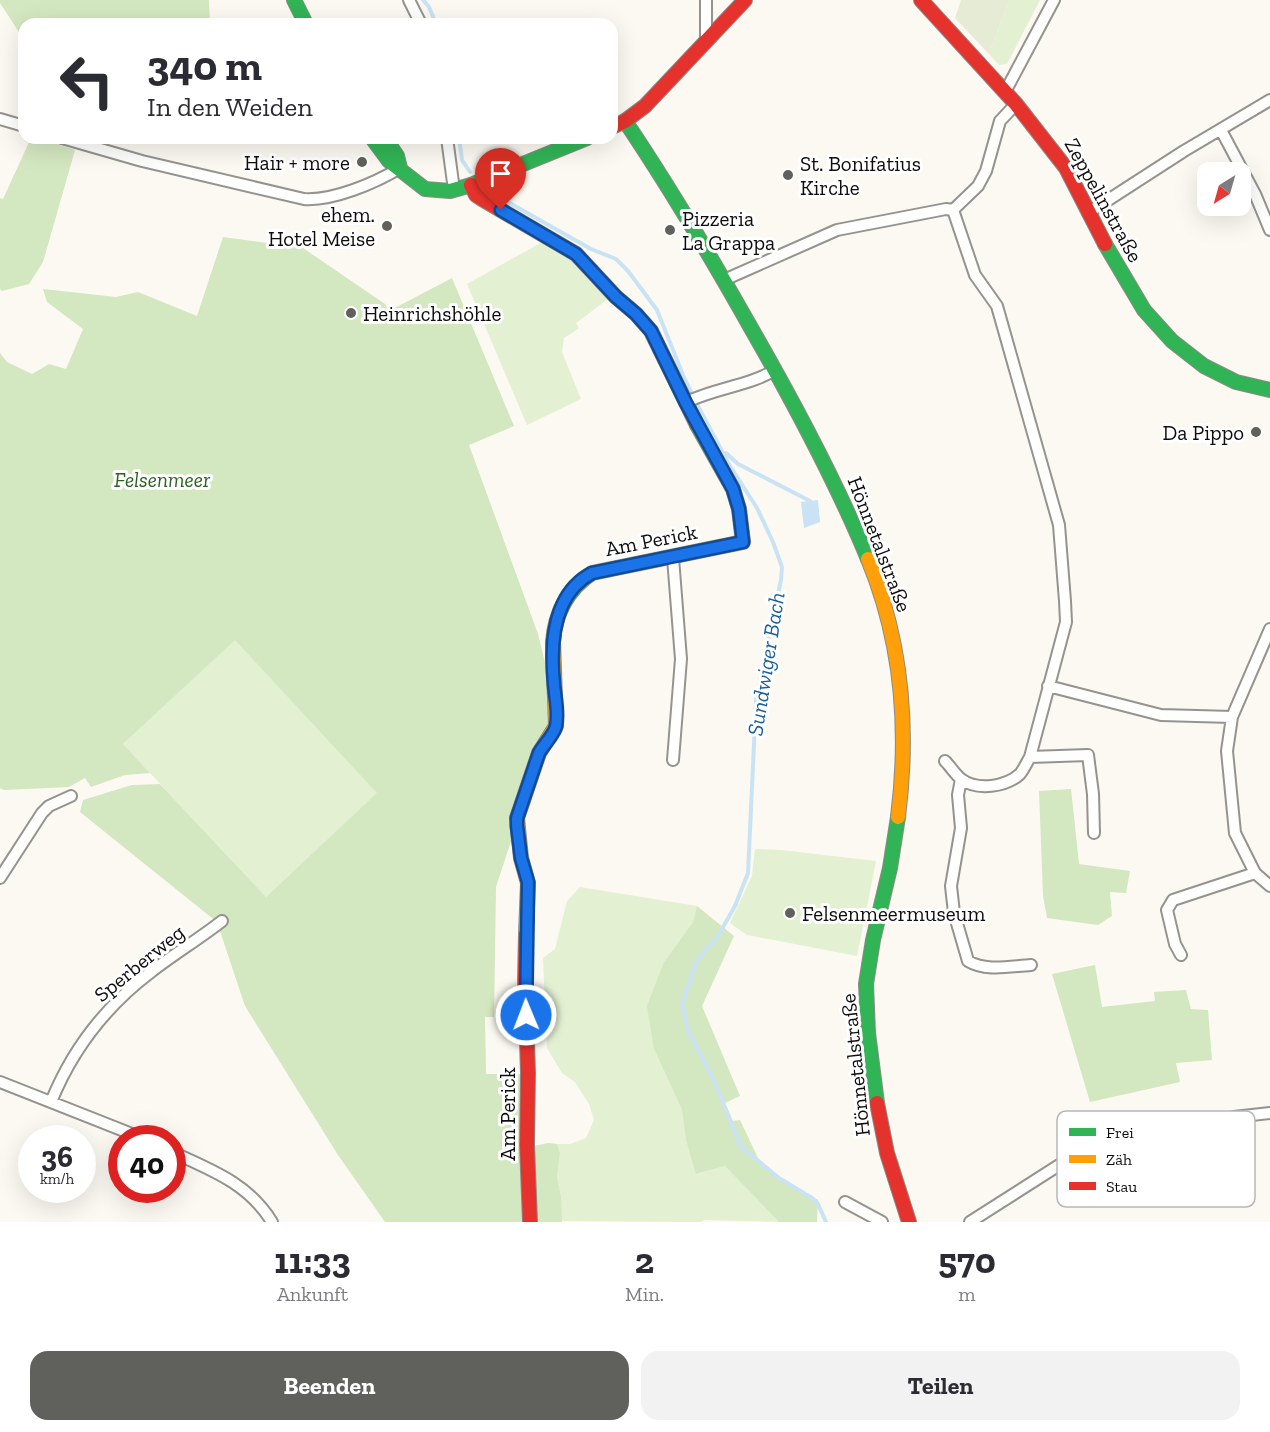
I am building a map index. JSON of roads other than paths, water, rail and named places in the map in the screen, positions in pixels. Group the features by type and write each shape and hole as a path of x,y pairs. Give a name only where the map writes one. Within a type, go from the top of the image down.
{"street":[{"path":"294,0 303,18"},
{"path":"409,0 418,18"},
{"path":"706,0 706,42"},
{"path":"619,124 645,106 745,0"},
{"name":"Zeppelinstraße","path":"921,0 1016,104 1066,168 1125,281 1168,344 1236,382 1270,390"},
{"path":"1005,92 1054,0"},
{"path":"1088,213 1184,151 1270,100"},
{"path":"953,210 978,186 986,171 1000,121 1016,104"},
{"path":"0,120 18,124"},
{"name":"Hönnetalstraße","path":"619,124 680,206 812,437 849,514 878,590 890,631 900,681 903,752 900,811 890,868 870,954 866,984 866,1010 883,1140 909,1222"},
{"path":"1221,130 1255,194 1270,230"},
{"path":"83,144 142,161 313,200 330,197 384,178 400,168"},
{"path":"376,144 388,161 400,168 408,177 425,189 442,192 471,185 572,144"},
{"path":"389,144 397,156 400,168"},
{"path":"448,144 454,190"},
{"path":"471,185 476,195 482,199 576,254 616,297 636,314 656,339 692,400 775,370"},
{"path":"724,280 837,230 946,209 953,210"},
{"path":"945,761 961,779 975,785 988,786 1011,780 1021,773 1030,757 1066,622 1059,525 997,306 975,275 953,210"},
{"name":"Am Perick","path":"530,1222 525,979 528,882 521,858 517,818 539,753 556,729 552,660 556,620 571,589 579,580 592,573 743,542 739,509 733,489 692,400"},
{"path":"673,558 681,659 673,760"},
{"path":"1270,629 1232,717 1227,751 1234,833 1255,873 1270,886"},
{"path":"1048,686 1161,715 1232,717"},
{"path":"1030,757 1088,755 1094,794 1094,833"},
{"path":"961,779 958,795 961,828 951,886 954,913 968,961 976,966 1031,966"},
{"path":"0,878 42,813 49,806 71,796"},
{"path":"1181,955 1175,944 1167,910 1173,900 1255,873"},
{"name":"Sperberweg","path":"51,1102 68,1066 86,1037 105,1013 151,972 222,921"},
{"path":"0,1082 109,1125"},
{"path":"1255,1115 1270,1113"},
{"path":"186,1159 234,1181 257,1201 272,1222"},
{"path":"970,1222 1057,1166"},
{"path":"845,1202 882,1222"}],"water":[{"path":"818,500 820,522 804,528 801,502"}],"waterway":[{"name":"Sundwiger Bach","path":"423,0 434,18"},
{"name":"Sundwiger Bach","path":"460,144 462,160 470,172"},
{"name":"Sundwiger Bach","path":"490,192 591,249 616,259 628,271 657,310 699,408 730,466 757,508 782,567 756,701 748,873 735,906 718,936 697,960 682,1004 688,1031 713,1078 741,1147 779,1178 812,1198 818,1204 826,1222"},
{"path":"726,453 738,464 810,501"}],"place":[{"name":"Hair + more","path":"362,162"},
{"name":"St. Bonifatius Kirche","path":"788,175"},
{"name":"ehem. Hotel Meise","path":"387,226"},
{"name":"Pizzeria La Grappa","path":"670,230"},
{"name":"Heinrichshöhle","path":"351,313"},
{"name":"Da Pippo","path":"1256,432"},
{"name":"Felsenmeermuseum","path":"790,913"}],"park label":[{"name":"Felsenmeer","path":"162,479"}]}
